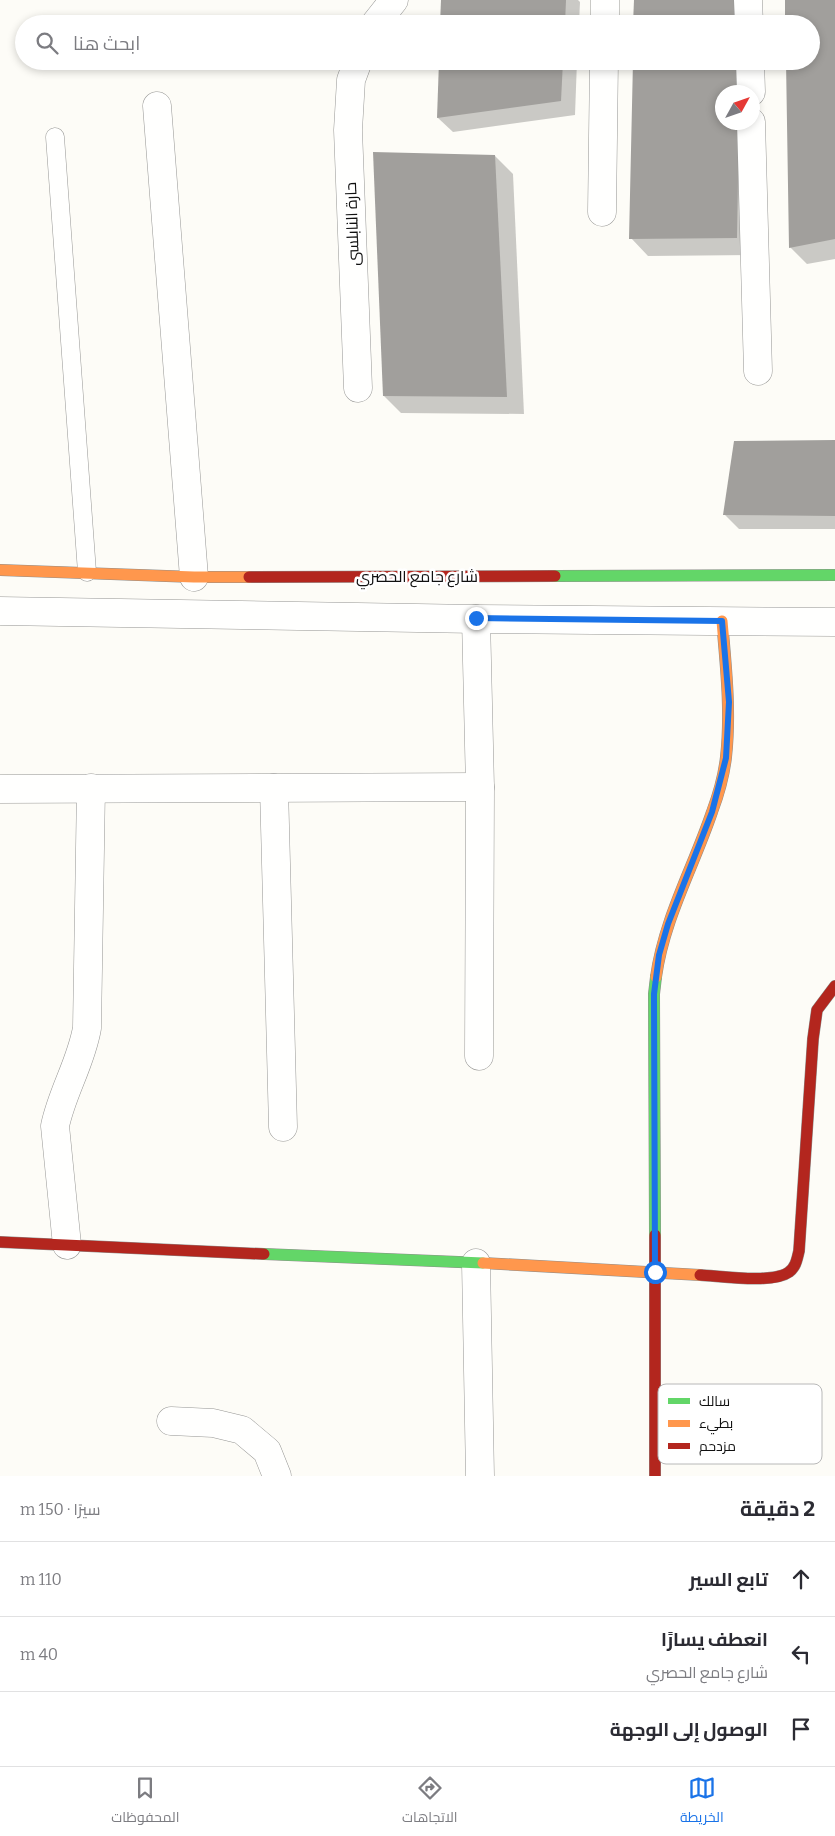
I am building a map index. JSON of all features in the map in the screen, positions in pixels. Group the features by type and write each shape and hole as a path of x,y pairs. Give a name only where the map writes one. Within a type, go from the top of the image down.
{"street":[{"path":"382,15 394,0"},
{"path":"605,0 605,15"},
{"path":"748,0 749,15"},
{"name":"حارة النابلسى","path":"355,70 351,80 348,130 358,388"},
{"path":"602,212 604,70"},
{"path":"750,70 750,85"},
{"path":"157,106 194,576"},
{"path":"751,130 758,371"},
{"name":"شارع جامع الحصري","path":"0,570 194,576 835,575"},
{"path":"0,611 835,622"},
{"path":"476,618 480,787 479,1056"},
{"path":"655,1476 654,994 659,955 668,924 712,812 726,758 729,702 722,621"},
{"path":"0,789 480,787"},
{"path":"67,1245 55,1126 58,1110 84,1046 88,1028 91,788"},
{"path":"274,788 283,1127"},
{"path":"0,1242 476,1263 771,1280 787,1275 796,1264 799,1251 813,1039 817,1010 835,986"},
{"path":"476,1263 480,1476"},
{"path":"171,1421 213,1423 242,1430 267,1450 277,1476"}],"lane":[{"path":"55,137 87,572"}],"building":[{"path":"441,0 566,0 565,15 440,15"},
{"path":"634,0 740,0 740,15 633,15"},
{"path":"785,0 835,0 835,239 789,248 786,70 820,70 820,15 785,15"},
{"path":"439,70 563,70 561,101 437,118"},
{"path":"633,70 739,70 739,85 715,85 715,130 739,130 737,238 629,239"},
{"path":"373,152 495,155 507,397 383,396"},
{"path":"835,440 835,516 723,515 734,441"}],"traffic: fast":[{"path":"555,576 835,575"},
{"path":"655,1235 654,994 656,977"},
{"path":"264,1254 483,1263"}],"traffic: slow":[{"path":"0,570 194,577 249,577"},
{"path":"656,977 665,935 714,806 724,771 728,706 722,621"},
{"path":"483,1263 700,1275"}],"traffic: jam":[{"path":"249,577 555,576"},
{"path":"700,1275 771,1278 789,1272 795,1265 799,1251 813,1039 817,1010 835,986"},
{"path":"655,1235 655,1476"},
{"path":"0,1242 264,1254"}],"route":[{"path":"476,618 722,621 729,702 726,758 712,812 668,924 659,955 654,994 655,1272"}]}
